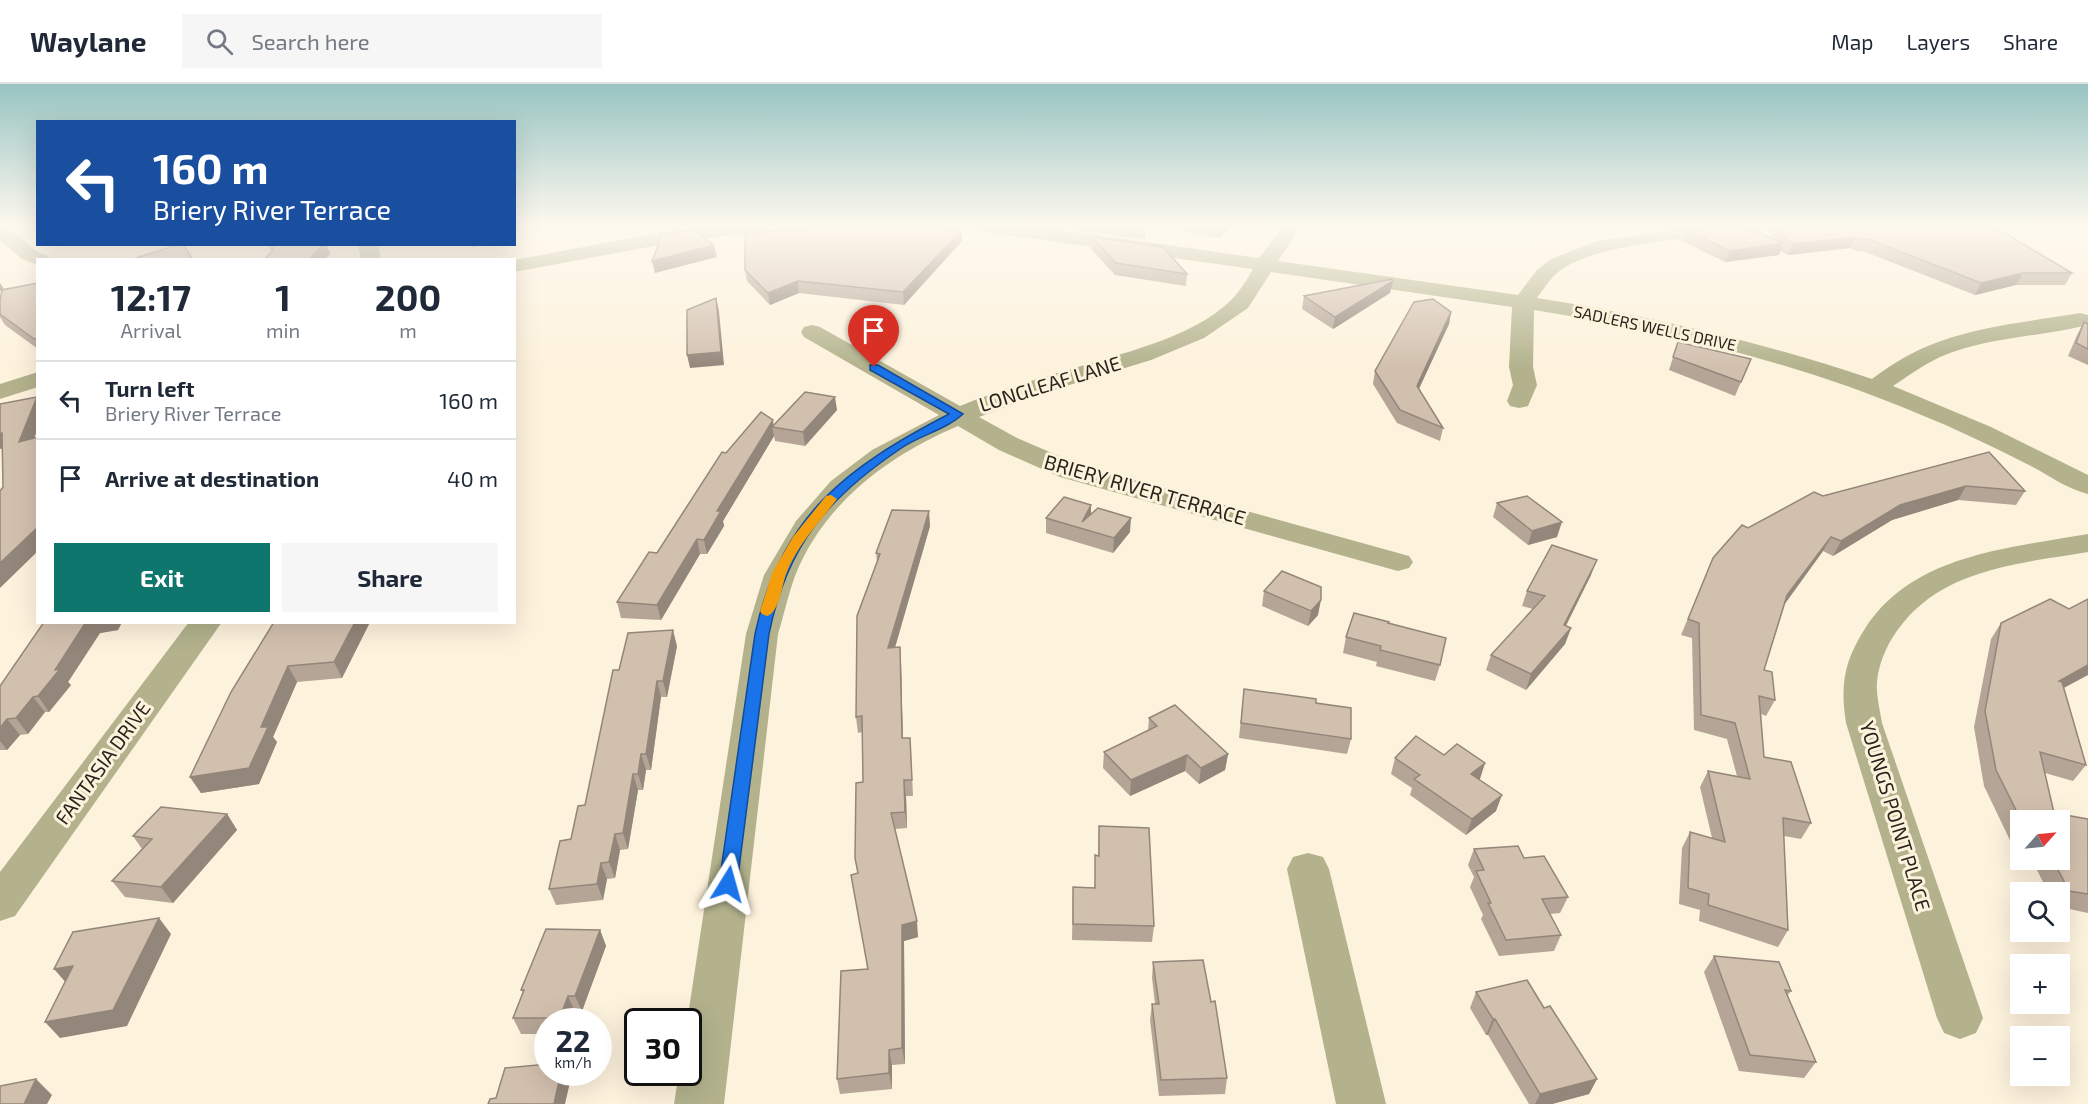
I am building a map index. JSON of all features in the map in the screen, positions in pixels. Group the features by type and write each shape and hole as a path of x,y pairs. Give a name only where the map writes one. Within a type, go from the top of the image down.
{"street":[{"name":"LONGLEAF LANE","path":"699,1104 762,634 780,571 799,537 822,507 849,480 901,444 957,414 995,400 1146,354 1182,340 1205,329 1244,301 1261,274"},
{"name":"SADLERS WELLS DRIVE","path":"1323,274 1592,313 1703,336 1808,366 1873,388 2000,441 2088,486"},
{"path":"1519,401 1525,385 1521,367 1523,303 1545,274"},
{"path":"1873,388 1911,363 1962,342 2080,320"},
{"name":"BRIERY RIVER TERRACE","path":"812,332 1031,456 1070,471 1398,562"},
{"path":"0,392 36,380"},
{"name":"YOUNGS POINT PLACE","path":"1960,1018 1864,723 1860,684 1864,662 1875,637 1893,614 1924,586 1966,569 2015,556 2088,543"},
{"name":"FANTASIA DRIVE","path":"0,904 205,624"},
{"path":"1308,869 1362,1104"}],"building":[{"path":"749,274 921,274 903,292 798,281 768,293"},
{"path":"1957,274 2020,274 1981,283"},
{"path":"1392,279 1393,281 1335,317 1304,296"},
{"path":"36,283 36,338 0,314 2,290"},
{"path":"716,298 721,352 687,355 687,310"},
{"path":"1433,299 1451,312 1417,386 1443,428 1400,410 1375,371 1414,302"},
{"path":"2084,322 2088,324 2088,349 2076,343"},
{"path":"1678,342 1751,359 1741,382 1673,357"},
{"path":"805,392 835,397 803,432 772,427"},
{"path":"36,397 19,442 36,438 36,529 0,563 0,491 3,487 0,404"},
{"path":"761,412 773,420 717,511 721,511 704,540 697,539 657,605 617,602 649,552 657,553 722,452 726,453"},
{"path":"1989,452 2025,491 1966,486 1900,505 1841,541 1831,537 1787,595 1764,670 1772,672 1775,700 1759,696 1764,757 1791,762 1811,823 1783,818 1788,930 1708,905 1709,894 1688,888 1690,832 1725,842 1708,771 1750,779 1735,723 1701,715 1699,623 1688,619 1713,558 1742,525 1748,528 1814,492 1823,496"},
{"path":"1527,496 1562,522 1532,531 1497,503"},
{"path":"1064,497 1091,505 1082,522 1098,508 1131,518 1114,538 1046,518"},
{"path":"892,510 929,511 888,648 900,647 902,738 910,738 912,780 904,780 905,812 891,813 917,921 902,925 902,1048 889,1050 889,1073 837,1079 841,971 868,969 851,875 858,873 855,858 856,783 863,782 862,716 856,717 857,616 880,554 876,553"},
{"path":"1552,545 1597,560 1564,625 1571,628 1531,674 1491,655 1545,596 1527,591"},
{"path":"1282,571 1321,587 1321,600 1311,611 1264,591"},
{"path":"2050,599 2069,609 2088,599 2088,665 2059,681 2062,682 2086,765 2040,752 2053,810 2016,810 1996,770 1985,711 2001,623"},
{"path":"1354,613 1446,638 1440,665 1380,650 1381,646 1346,637"},
{"path":"43,624 85,624 55,670 60,669 16,718 7,719 0,728 0,686"},
{"path":"273,624 354,624 334,662 288,666 261,727 268,727 249,768 190,777 231,692"},
{"path":"673,630 663,681 657,681 646,754 641,754 638,774 633,774 623,833 615,834 609,862 601,863 597,884 549,889 560,841 571,839 578,806 585,805 613,670 619,670 628,633"},
{"path":"1244,689 1316,699 1316,703 1351,708 1351,739 1241,723"},
{"path":"1175,705 1228,754 1201,768 1187,755 1131,780 1104,752 1157,726 1149,718"},
{"path":"1416,736 1444,755 1457,744 1485,763 1471,774 1502,795 1472,819 1414,779 1420,775 1395,758"},
{"path":"161,807 227,814 161,887 112,881 152,839 133,836"},
{"path":"2070,816 2088,819 2088,894 2070,891 2070,882 2064,882 2058,870 2070,870"},
{"path":"1099,826 1149,828 1154,926 1073,924 1073,887 1095,888 1095,855 1099,856"},
{"path":"1518,846 1524,858 1544,856 1568,897 1542,899 1561,935 1506,940 1488,903 1491,903 1476,871 1484,870 1474,849"},
{"path":"159,918 113,1010 45,1022 73,966 54,969 73,932"},
{"path":"546,929 600,930 575,996 568,996 564,1008 534,1008 534,1018 513,1018 524,990 521,990"},
{"path":"1714,956 1779,962 1791,991 1785,990 1816,1062 1750,1055"},
{"path":"1203,960 1211,1002 1215,1001 1227,1078 1161,1080 1152,1004 1159,1004 1153,962"},
{"path":"1527,980 1544,1008 1550,1006 1597,1079 1540,1094 1476,992"},
{"path":"534,1065 534,1086 558,1086 554,1104 488,1104 490,1099 496,1098 505,1068"},
{"path":"36,1079 24,1104 0,1104 0,1086"}],"slow traffic":[{"path":"767,611 780,571 799,537 831,499"}],"route":[{"path":"728,884 762,634 780,571 799,537 822,507 849,480 882,455 920,432 957,414 874,367"}]}
